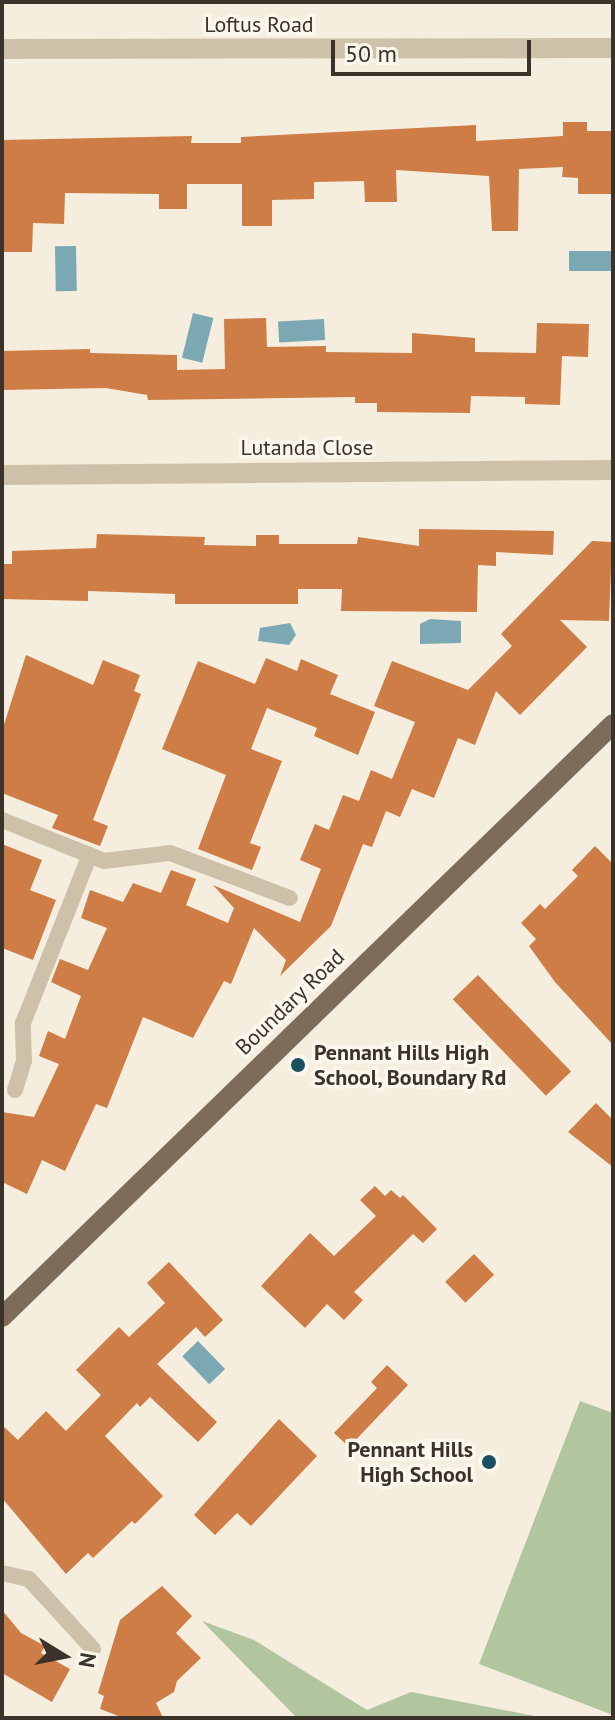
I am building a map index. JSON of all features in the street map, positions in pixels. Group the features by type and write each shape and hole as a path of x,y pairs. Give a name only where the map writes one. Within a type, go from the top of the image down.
{"main road":[{"name":"Boundary Road","path":"2,1317 613,724"}],"street":[{"name":"Loftus Road","path":"2,49 613,48"},
{"name":"Lutanda Close","path":"2,475 613,470"}],"lane":[{"path":"2,820 104,861 170,853 290,898"},
{"path":"15,1090 24,1060 23,1023 90,855"},
{"path":"2,1573 29,1579 93,1649"}],"green space":[{"path":"580,1401 613,1413 613,1715 479,1664"},
{"path":"202,1621 254,1640 367,1710 411,1692 545,1718 297,1718"}],"water":[{"path":"55,246 76,246 77,291 56,291"},
{"path":"569,251 613,251 613,271 569,271"},
{"path":"193,313 213,318 202,363 182,358"},
{"path":"324,319 325,340 279,342 278,321"},
{"path":"430,619 461,621 461,643 420,644 420,624"},
{"path":"290,623 296,635 289,645 258,641 260,628"},
{"path":"198,1341 225,1369 209,1384 182,1356"}],"building":[{"path":"563,122 587,122 587,131 613,131 613,194 578,194 578,178 562,177 563,167 519,169 518,231 492,231 489,176 396,170 397,202 365,202 364,181 314,182 314,199 272,200 272,226 242,226 242,184 187,184 187,209 159,209 159,194 65,193 64,224 33,223 32,252 2,252 2,140 192,136 191,143 241,143 241,137 476,125 476,141 563,136"},
{"path":"266,318 267,347 326,346 326,352 412,353 412,333 475,338 475,352 536,353 537,323 589,324 588,357 562,356 560,405 525,404 525,397 471,396 470,413 377,412 377,403 355,403 355,397 148,400 147,395 106,388 2,390 2,351 90,349 90,353 177,355 177,370 225,369 224,319"},
{"path":"419,529 554,531 553,555 496,552 496,566 478,565 477,612 341,611 342,589 298,589 298,604 175,604 175,594 88,591 88,601 2,599 2,564 12,564 12,551 96,548 97,534 205,537 204,545 256,546 256,535 279,535 279,544 357,544 358,537 419,546"},
{"path":"592,541 612,542 609,621 560,620 587,647 520,715 496,691 475,745 458,738 434,798 412,789 400,817 386,811 372,847 363,844 331,926 280,976 286,960 254,928 231,984 224,981 193,1038 143,1017 107,1108 96,1104 65,1171 42,1160 27,1194 2,1182 2,1112 34,1117 59,1064 39,1056 48,1031 65,1039 81,996 51,982 60,959 88,970 107,928 81,918 90,890 123,902 133,883 161,893 171,870 196,879 186,905 228,923 234,908 213,885 300,922 321,869 300,860 315,824 329,830 343,795 359,801 371,770 392,779 415,722 374,706 392,661 468,690 512,646 501,634"},
{"path":"26,655 93,685 103,660 140,675 134,691 141,694 93,820 108,826 100,846 52,828 58,815 2,793 2,731"},
{"path":"266,658 297,671 301,659 338,675 330,694 375,712 358,755 314,736 317,728 267,708 251,749 282,761 250,843 261,847 252,870 198,849 226,775 162,749 198,661 255,684"},
{"path":"2,844 42,860 30,890 56,900 33,960 2,948"},
{"path":"595,846 613,864 613,1045 555,982 529,946 536,939 521,923 540,904 545,909 578,876 572,870"},
{"path":"478,975 571,1071 546,1096 453,999"},
{"path":"596,1103 613,1120 613,1167 568,1132"},
{"path":"375,1186 385,1196 391,1190 400,1198 403,1195 437,1229 423,1243 413,1234 354,1292 363,1300 344,1320 327,1304 305,1328 261,1286 310,1233 334,1256 376,1216 360,1200"},
{"path":"474,1254 494,1275 465,1303 445,1282"},
{"path":"169,1262 223,1320 205,1337 196,1327 157,1364 217,1422 198,1442 150,1397 140,1407 137,1403 105,1436 163,1496 93,1558 88,1553 66,1574 2,1498 2,1425 18,1440 46,1411 66,1431 101,1395 76,1370 119,1327 129,1337 165,1303 147,1283"},
{"path":"387,1365 408,1385 349,1447 334,1433 377,1388 371,1382"},
{"path":"279,1419 317,1456 251,1526 237,1513 215,1535 194,1515"},
{"path":"162,1586 192,1616 176,1633 201,1658 177,1681 174,1692 156,1703 163,1718 124,1718 100,1709 104,1696 98,1693 120,1620"},
{"path":"2,1610 21,1633 45,1646 41,1653 70,1669 52,1702 2,1673"}],"place":[{"name":"Pennant Hills High School, Boundary Rd","path":"298,1065"},
{"name":"Pennant Hills High School","path":"489,1462"}]}
